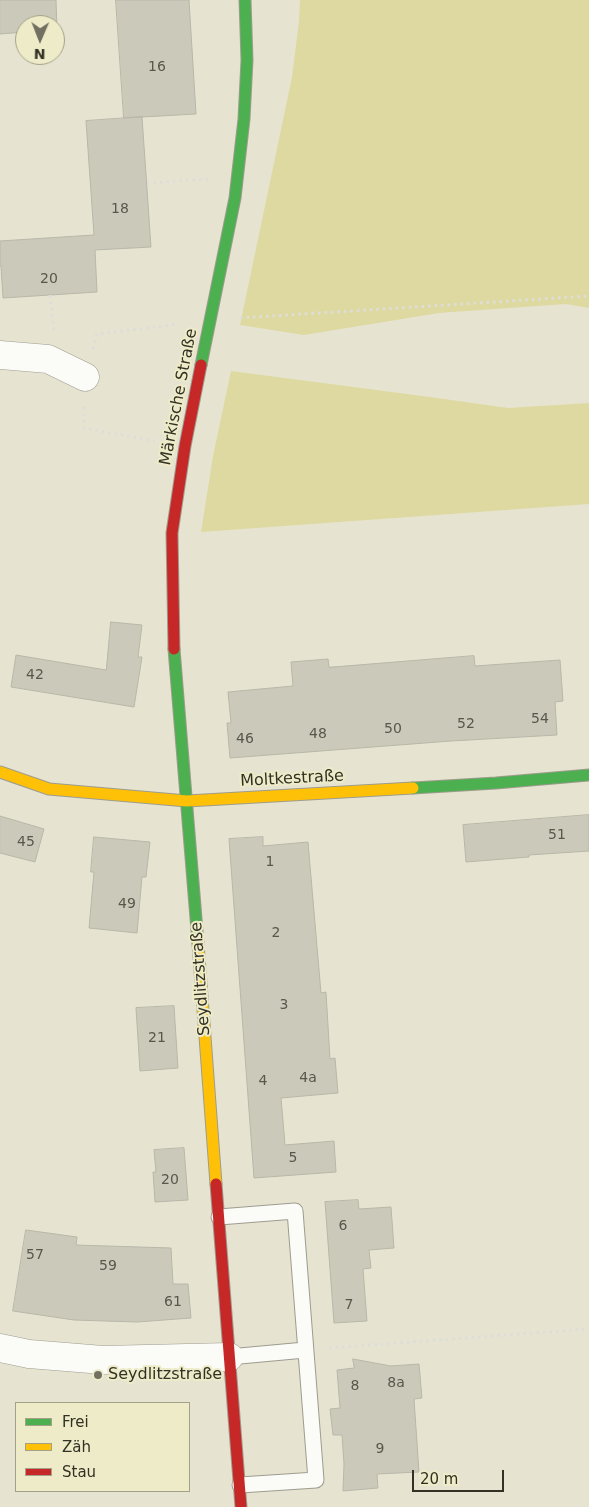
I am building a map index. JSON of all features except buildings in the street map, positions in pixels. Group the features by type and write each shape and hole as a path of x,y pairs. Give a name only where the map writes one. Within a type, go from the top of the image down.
{"street":[{"name":"Märkische Straße","path":"187,802 175,668 172,533 185,446 235,198 244,119 247,60 245,0"},
{"path":"0,355 48,359 85,377"},
{"name":"Moltkestraße","path":"0,772 49,789 187,802 496,783 589,775"},
{"name":"Seydlitzstraße","path":"187,802 228,1357 241,1507"},
{"path":"0,1348 30,1354 103,1360 228,1357"}],"lane":[{"path":"219,1217 295,1211 306,1350 316,1480 240,1485"},
{"path":"228,1357 306,1350"}],"path":[{"path":"147,183 236,178"},
{"path":"185,446 84,428 85,377 97,334 210,320 589,296"},
{"path":"306,1350 589,1329"}],"shaded area":[{"path":"300,0 589,0 589,308 566,304 439,313 304,335 240,325 292,77"},
{"path":"231,371 508,408 589,403 589,504 201,532 213,456"}],"traffic: fast":[{"path":"201,365 235,198 244,119 247,60 245,0"},
{"path":"174,649 198,943"},
{"path":"413,788 589,775"}],"traffic: slow":[{"path":"0,772 49,789 187,801 413,788"},
{"path":"198,943 216,1184"}],"traffic: jam":[{"path":"174,649 172,533 185,446 201,365"},
{"path":"216,1184 241,1507"}],"place":[{"name":"Seydlitzstraße","path":"98,1375"}]}
